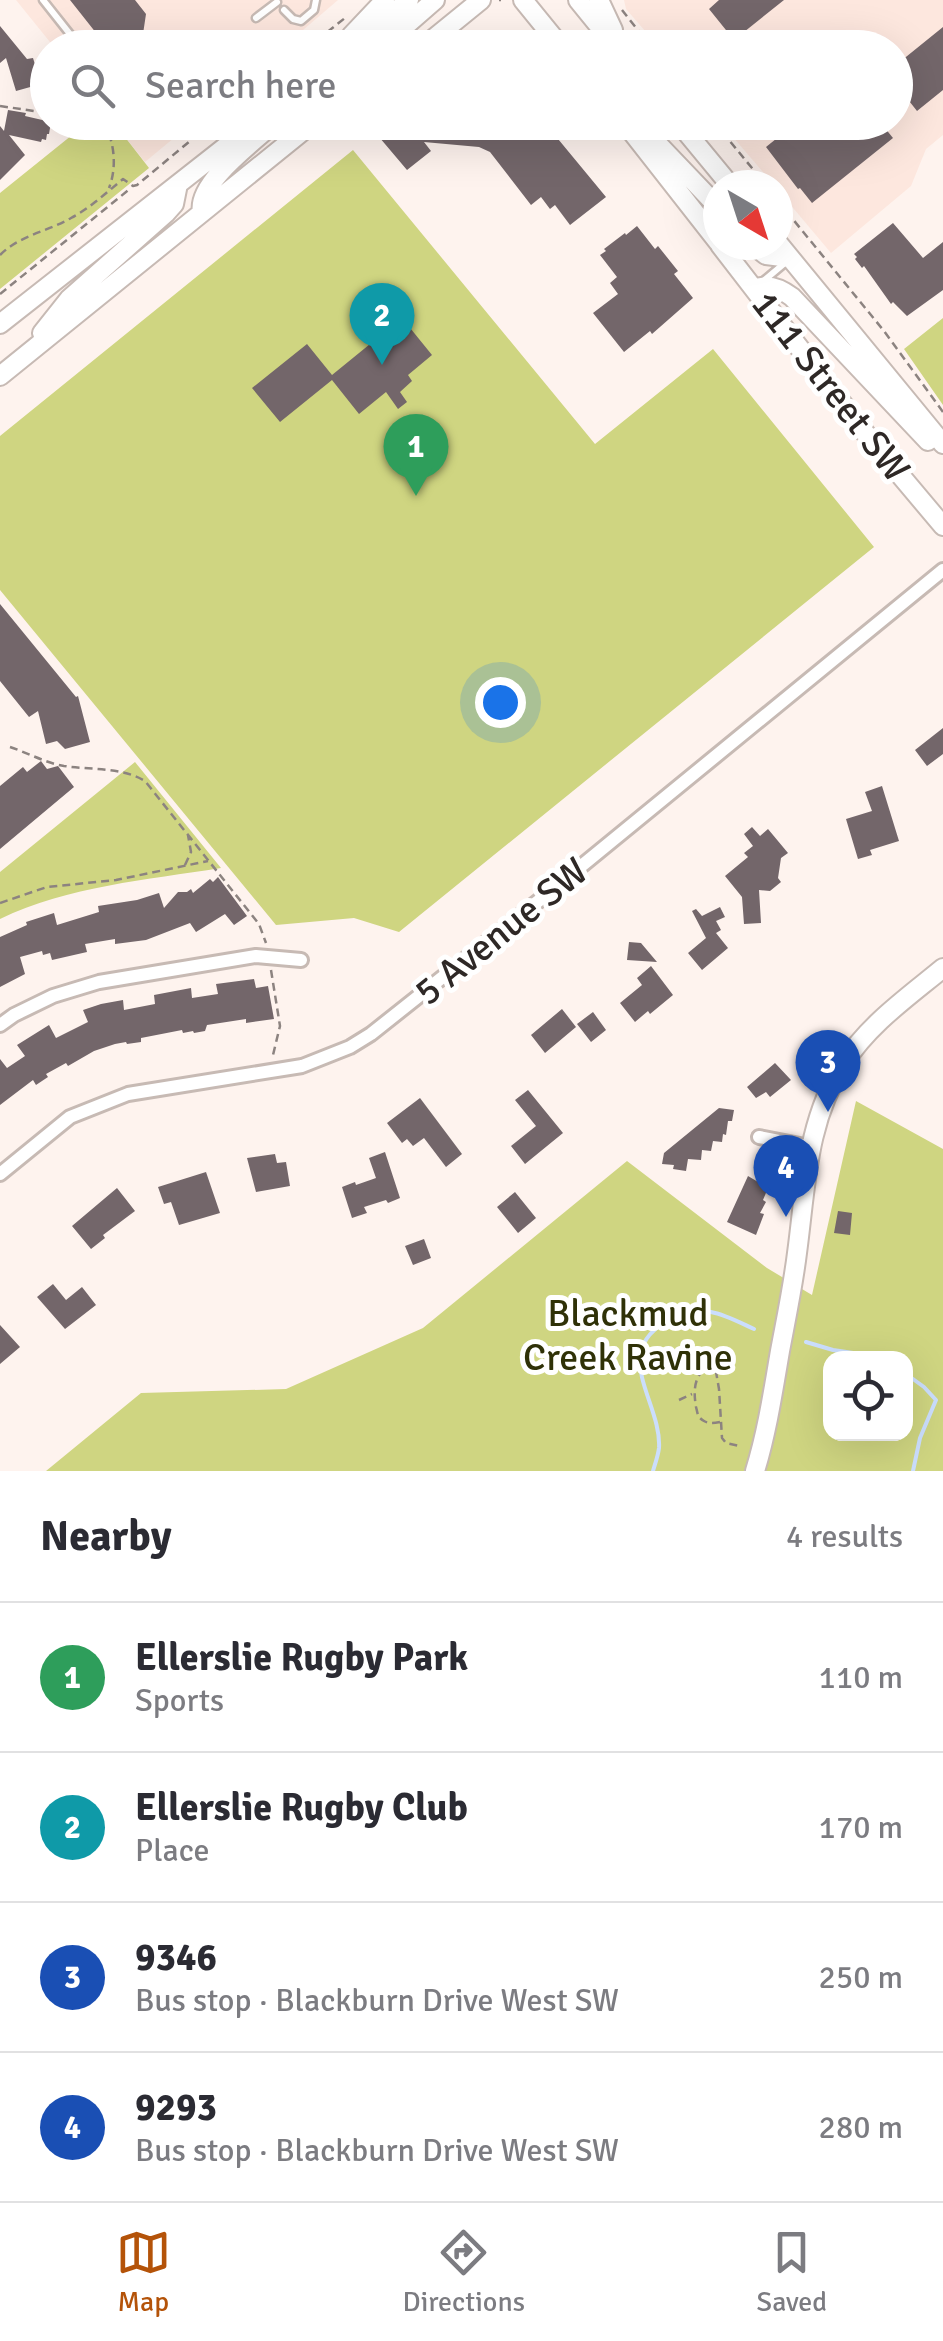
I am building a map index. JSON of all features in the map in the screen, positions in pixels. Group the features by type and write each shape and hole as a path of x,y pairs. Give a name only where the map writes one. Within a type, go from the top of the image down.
{"main road":[{"path":"356,30 385,0"},
{"path":"373,30 409,0"},
{"path":"401,30 435,0"},
{"path":"429,30 466,0"},
{"path":"444,30 481,0"},
{"path":"578,0 604,30"},
{"path":"599,0 612,30"},
{"path":"524,3 547,30"},
{"path":"0,324 234,140"},
{"path":"202,212 204,191 256,140"},
{"path":"254,170 283,140"},
{"path":"0,376 292,140"},
{"path":"254,170 302,140"},
{"name":"111 Street SW","path":"638,140 703,223"},
{"path":"654,140 703,192"},
{"path":"693,140 718,170"},
{"path":"21,360 69,299 166,213 174,204 178,184"},
{"name":"111 Street SW","path":"732,260 869,438 943,526"},
{"name":"111 Street SW","path":"792,260 943,444"},
{"path":"755,289 772,286 792,297 911,425 943,453"},
{"path":"756,1471 797,1253 804,1180 819,1115 832,1084 854,1050 887,1014 943,968"}],"street":[{"name":"5 Avenue SW","path":"0,1174 70,1118 128,1094 316,1062 371,1034 943,570"},
{"path":"0,1025 31,1006 75,988 121,977 268,956 301,960"},
{"path":"759,1137 810,1147"}],"lane":[{"path":"43,0 67,30"},
{"path":"256,18 276,1 287,8 292,19 301,21 314,10 316,0"},
{"path":"755,289 777,260"}],"path":[{"path":"618,3 638,30"},
{"path":"330,30 347,16"},
{"path":"0,106 30,110"},
{"path":"108,191 113,178 111,140"},
{"path":"0,294 191,140"},
{"path":"729,140 754,170"},
{"path":"0,255 12,243 68,220 123,179 133,186"},
{"path":"793,219 884,331 943,412"},
{"path":"10,747 61,766 122,773 145,781 210,861 263,931 280,1026 273,1049 274,1072"},
{"path":"183,868 191,852 188,834"},
{"path":"0,904 46,887 116,880 210,861"},
{"path":"720,1422 707,1422 698,1416 694,1394 702,1369 712,1364 719,1388 722,1438 739,1446"},
{"path":"678,1400 694,1394"}],"shaded area":[{"path":"16,0 338,0 303,30 40,30"},
{"path":"624,0 943,0 943,135 926,149 911,186 831,253 793,208 793,170 761,170 736,140 913,140 913,30 644,30 626,9"},
{"path":"128,140 172,140 145,162"}],"green space":[{"path":"66,140 127,140 149,168 0,289 0,193"},
{"path":"353,150 595,444 713,349 874,547 399,932 354,918 276,925 0,590 0,436"},
{"path":"943,318 943,405 904,349"},
{"path":"135,762 221,868 80,892 0,919 0,872"},
{"name":"Blackmud Creek Ravine","path":"856,1101 943,1149 943,1471 46,1471 141,1393 286,1389 423,1328 627,1161 767,1268 812,1295"}],"building":[{"path":"70,0 135,0 146,14 144,30 94,30"},
{"path":"719,0 784,0 746,30 726,30 709,9"},
{"path":"0,26 30,58 30,87 16,91 6,58 0,63"},
{"path":"943,27 943,90 917,111 913,106 913,51"},
{"path":"8,110 30,117 30,140 9,135 25,155 0,180 0,126 4,131"},
{"path":"382,140 559,140 606,197 570,225 555,205 550,209 541,197 531,205 490,152 479,147 424,142 431,151 407,170"},
{"path":"775,140 891,140 812,203 793,182 793,170 784,170 766,147"},
{"path":"893,223 923,258 943,242 943,290 907,316 891,304 854,254"},
{"path":"637,226 678,271 674,274 693,298 652,334 650,331 624,352 593,313 618,294 610,283 617,277 600,255"},
{"path":"402,318 432,355 408,375 412,381 400,392 407,402 398,409 386,392 359,414 332,380 280,422 252,388 307,344 332,375"},
{"path":"0,604 78,696 90,742 65,749 57,741 46,744 38,711 29,717 0,681"},
{"path":"943,728 943,754 927,766 915,750"},
{"path":"41,761 47,769 58,766 74,787 0,849 0,786 23,767 27,772"},
{"path":"882,786 899,841 870,850 872,855 858,859 846,819 872,811 865,792"},
{"path":"752,827 760,836 768,829 788,853 781,858 781,882 770,891 759,890 761,923 744,924 742,897 725,876 748,857 744,853 753,846 744,834"},
{"path":"218,877 247,916 234,925 225,914 196,932 190,923 146,940 115,944 115,939 85,944 87,952 52,960 50,953 43,955 42,951 20,957 25,974 0,987 0,937 27,925 26,922 54,913 57,925 99,912 98,906 159,893 164,908 178,892 191,889 193,893"},
{"path":"720,907 725,917 716,921 721,930 716,933 728,948 702,970 688,953 706,938 692,911 696,909 702,916"},
{"path":"629,942 641,943 657,962 627,960"},
{"path":"651,966 673,995 635,1022 620,1003 642,985 637,978"},
{"path":"254,979 256,988 268,986 274,1019 207,1025 205,1031 182,1030 141,1038 141,1042 115,1044 68,1066 66,1063 36,1085 33,1080 0,1105 0,1059 7,1068 25,1056 17,1045 49,1025 56,1038 88,1022 83,1010 101,1004 123,1000 124,1010 155,1004 154,995 191,988 192,998 218,994 216,984"},
{"path":"562,1009 576,1027 545,1053 531,1035"},
{"path":"593,1012 606,1030 591,1042 577,1024"},
{"path":"775,1063 791,1080 770,1097 766,1092 756,1098 747,1087"},
{"path":"528,1090 563,1133 525,1164 511,1146 536,1126 515,1100"},
{"path":"420,1098 462,1154 446,1167 424,1138 413,1146 407,1139 402,1143 387,1123"},
{"path":"719,1108 734,1110 722,1142 713,1141 711,1151 702,1150 701,1160 688,1159 686,1171 662,1164 664,1153"},
{"path":"385,1152 400,1198 364,1207 367,1213 352,1218 342,1187 376,1178 369,1158"},
{"path":"275,1154 277,1163 286,1162 290,1186 256,1192 247,1158"},
{"path":"206,1172 220,1213 179,1225 171,1202 164,1204 158,1187"},
{"path":"748,1176 768,1188 756,1235 727,1222"},
{"path":"117,1188 135,1211 91,1249 72,1226"},
{"path":"515,1192 536,1218 518,1233 497,1207"},
{"path":"838,1211 852,1213 850,1235 834,1233"},
{"path":"424,1239 431,1258 413,1265 405,1246"},
{"path":"53,1284 66,1300 82,1287 96,1305 65,1329 37,1297"},
{"path":"0,1325 20,1347 0,1364"}],"waterway":[{"path":"653,1471 659,1448 658,1430 642,1377 643,1345 653,1331 673,1318 695,1311 724,1315 754,1329"},
{"path":"806,1342 840,1351"},
{"path":"913,1379 936,1400 920,1438 913,1471"}],"place":[{"name":"Ellerslie Rugby Club","path":"382,365"},
{"name":"Ellerslie Rugby Park","path":"416,496"},
{"name":"9346","path":"828,1112"},
{"name":"9293","path":"786,1217"}]}
